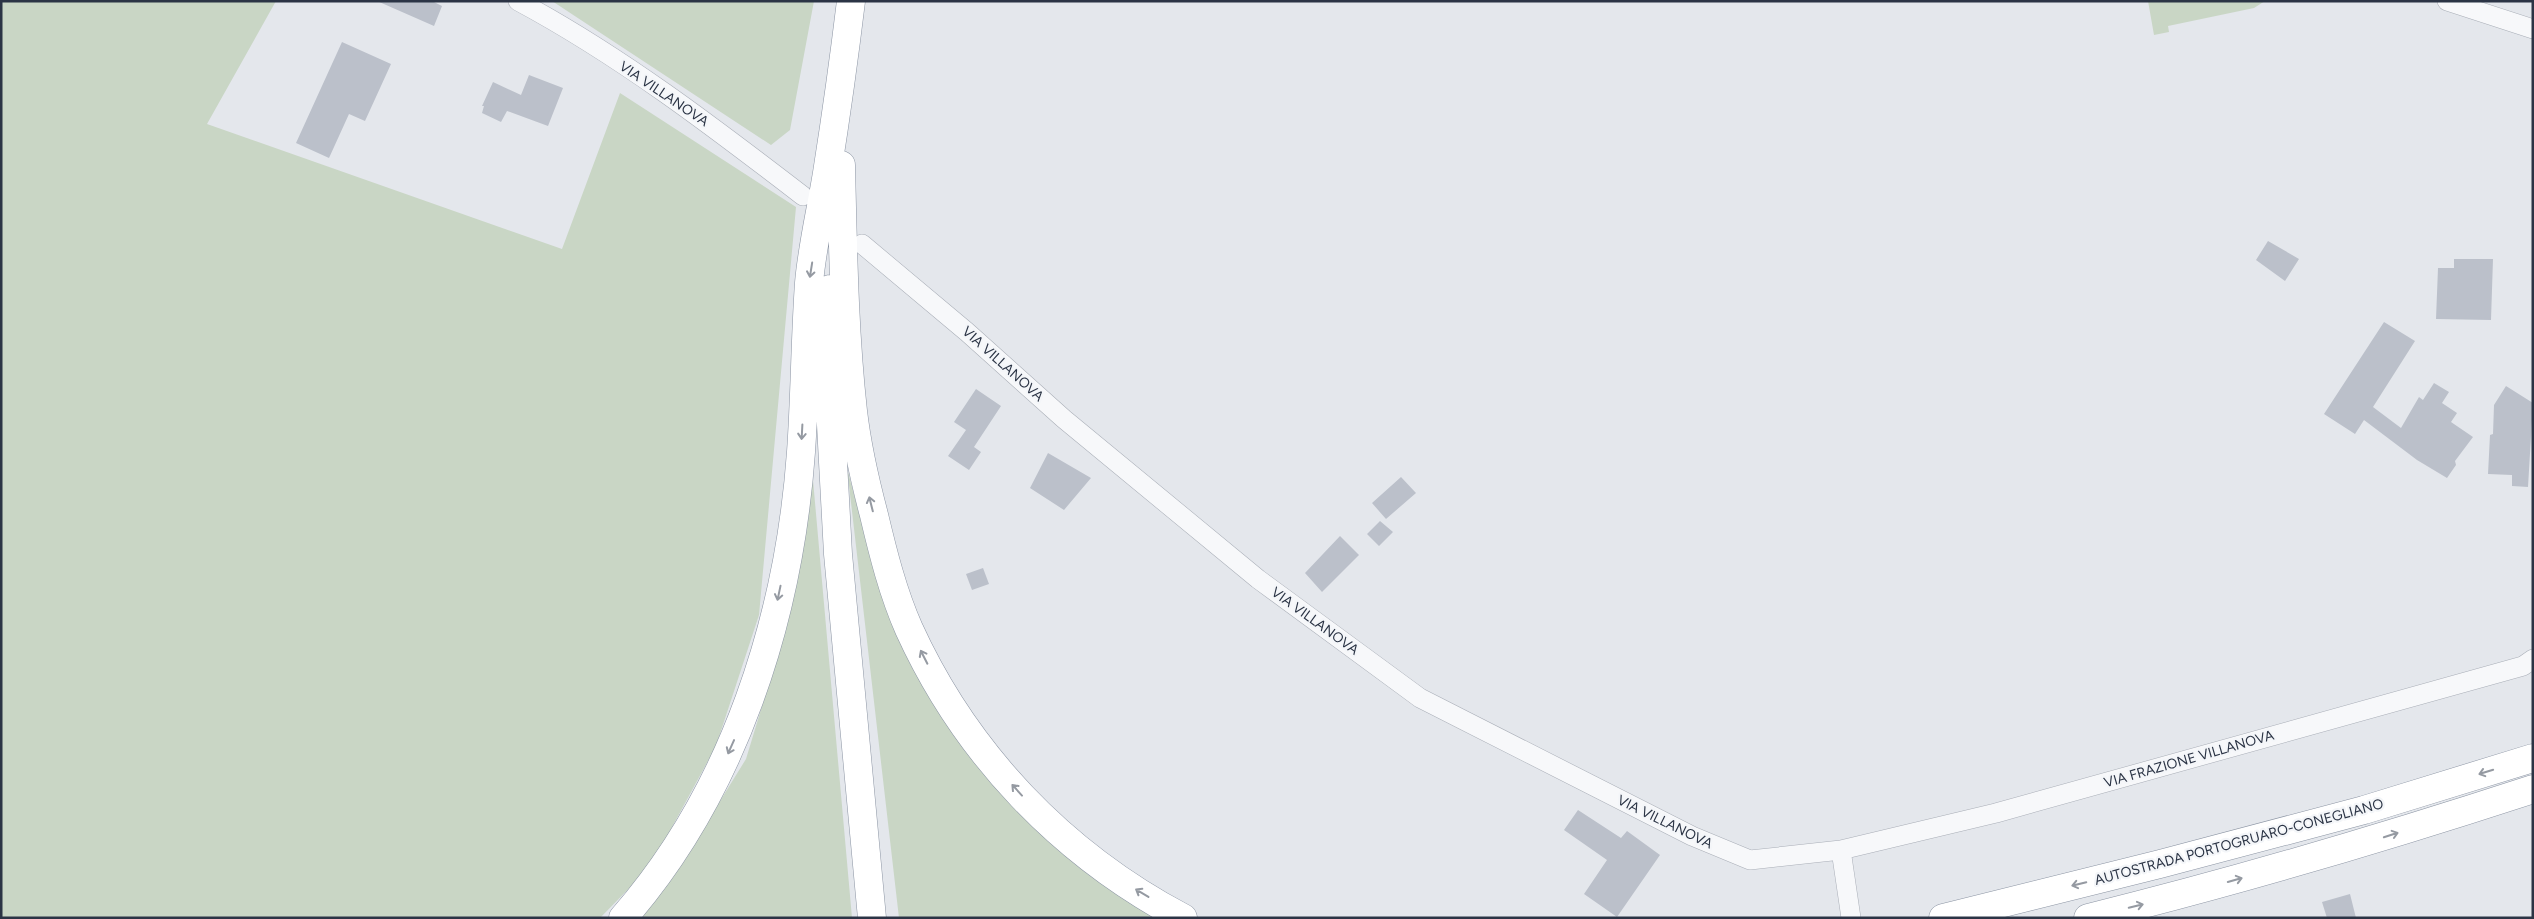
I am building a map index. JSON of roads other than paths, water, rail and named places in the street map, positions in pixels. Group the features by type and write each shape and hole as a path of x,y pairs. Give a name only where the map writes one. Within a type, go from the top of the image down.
{"highway":[{"path":"623,918 678,848 732,745 759,672 789,544 801,454 810,281 839,101 851,1"},
{"path":"839,101 827,351 838,554 872,918"},
{"path":"839,101 844,282 853,412 865,481 886,564 909,628 939,687 978,748 1025,800 1075,847 1120,880 1184,918"},
{"name":"AUTOSTRADA PORTOGRUARO-CONEGLIANO","path":"1943,918 2160,864 2364,810 2533,758"},
{"path":"2088,918 2188,893 2377,840 2533,790"}],"street":[{"name":"VIA VILLANOVA","path":"518,1 591,45 708,123 803,196"},
{"path":"2447,1 2533,29"},
{"name":"VIA VILLANOVA","path":"862,244 967,332 1064,418 1258,579 1420,698 1692,836 1750,860 1841,850"},
{"name":"VIA FRAZIONE VILLANOVA","path":"1841,850 1996,813 2523,666 2533,659"},
{"path":"1841,850 1851,918"}]}
